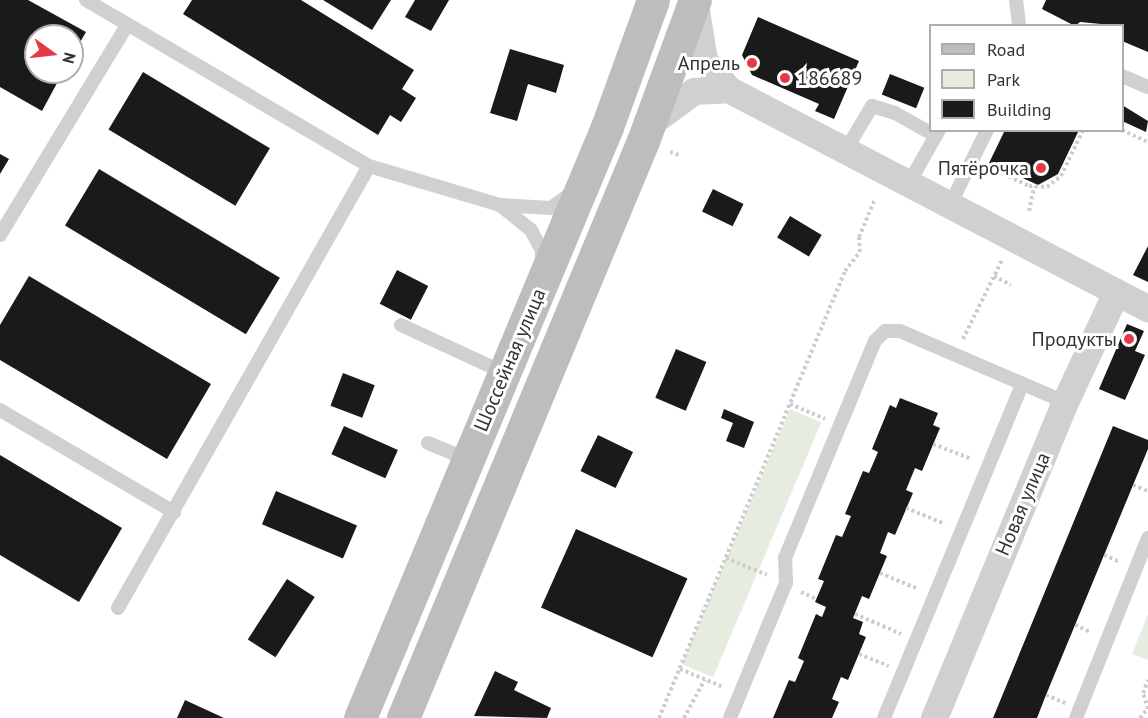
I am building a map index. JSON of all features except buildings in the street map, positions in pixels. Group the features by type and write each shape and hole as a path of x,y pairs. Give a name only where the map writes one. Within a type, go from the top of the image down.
{"main road":[{"name":"Шоссейная улица","path":"360,718 586,177 653,0"},
{"name":"Шоссейная улица","path":"403,718 649,124 694,1"}],"street":[{"path":"694,1 704,60 728,89 847,148 1148,309"},
{"path":"649,124 694,91 728,89"},
{"name":"Новая улица","path":"934,718 1065,402 1116,292"}],"lane":[{"path":"86,0 369,166 500,205 551,208 586,177"},
{"path":"1014,24 1016,0"},
{"path":"0,236 128,25"},
{"path":"1124,77 1148,87"},
{"path":"847,148 872,106 895,113 929,129"},
{"path":"950,205 986,132"},
{"path":"909,183 938,133"},
{"path":"118,608 369,166"},
{"path":"500,205 538,240 542,251 541,285"},
{"path":"401,325 505,372"},
{"path":"730,718 786,583 785,558 875,341 885,331 900,331 1065,402"},
{"path":"884,718 1022,384"},
{"path":"0,410 174,512"},
{"path":"428,443 469,460"},
{"path":"1076,718 1148,538"}],"path":[{"path":"1124,131 1148,142"},
{"path":"973,159 1034,187 1055,183 1082,132"},
{"path":"670,152 679,155"},
{"path":"1029,211 1034,187"},
{"path":"659,718 845,271 860,252 859,237 875,199"},
{"path":"955,354 1007,251"},
{"path":"994,276 1011,285"},
{"path":"790,404 840,425"},
{"path":"933,444 988,466"},
{"path":"1133,485 1148,491"},
{"path":"906,508 961,531"},
{"path":"726,558 786,583"},
{"path":"880,573 935,595"},
{"path":"855,614 916,640"},
{"path":"859,654 903,672"},
{"path":"680,669 740,693"},
{"path":"684,718 705,679"},
{"path":"1140,718 1148,708 1143,693 1148,680"}],"green space":[{"path":"790,409 821,422 713,677 682,664"},
{"path":"1148,614 1148,660 1132,654"}],"place":[{"name":"Апрель","path":"752,63"},
{"name":"186689","path":"785,78"},
{"name":"Пятёрочка","path":"1041,168"},
{"name":"Продукты","path":"1129,339"}]}
